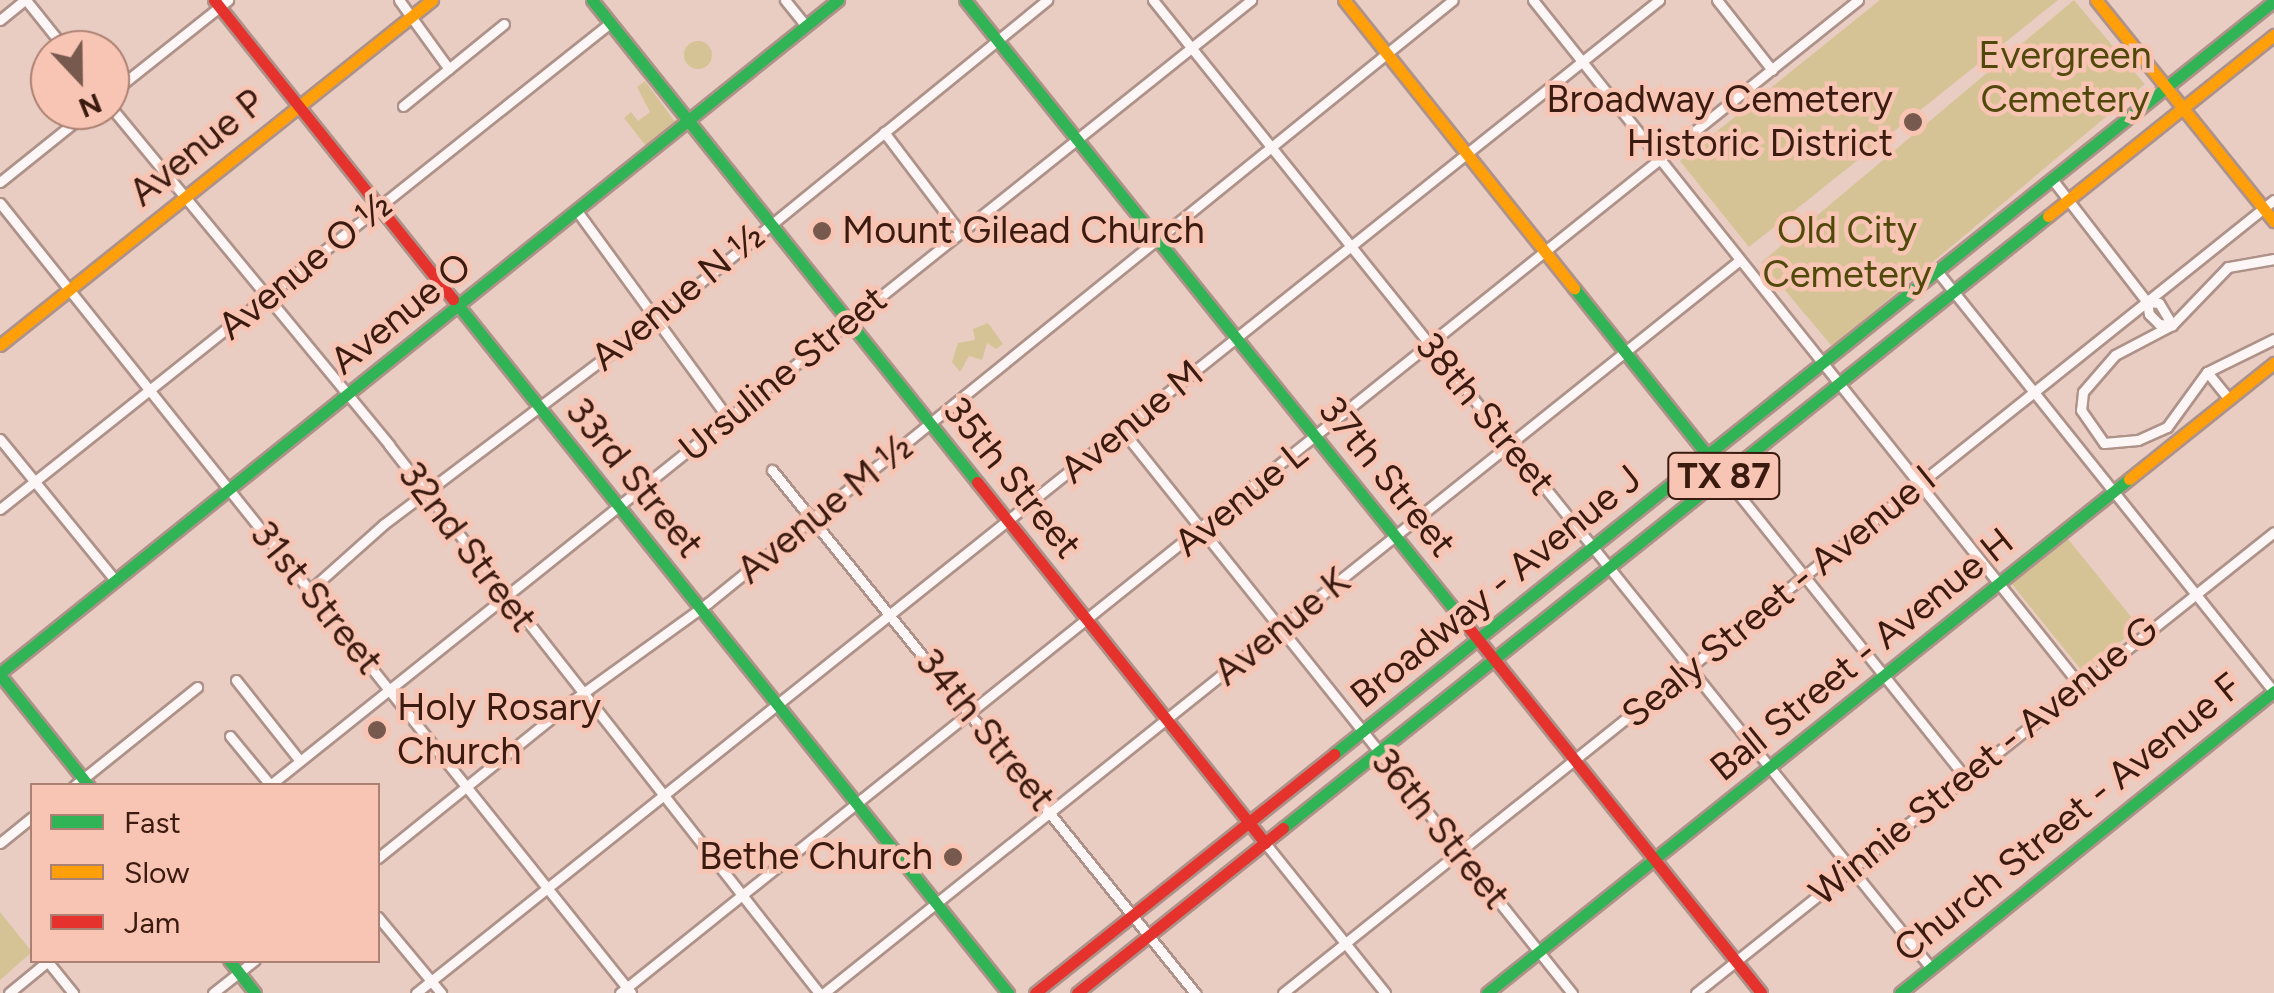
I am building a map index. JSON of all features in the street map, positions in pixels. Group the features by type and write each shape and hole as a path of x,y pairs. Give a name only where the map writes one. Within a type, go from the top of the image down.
{"main road":[{"name":"Avenue P","path":"0,344 432,0"},
{"name":"35th Street","path":"592,0 1265,843"},
{"name":"Avenue O","path":"0,674 838,0"},
{"name":"37th Street","path":"965,0 1760,993"},
{"path":"1344,0 1724,476"},
{"path":"2096,0 2183,108 2269,205 2274,221"},
{"name":"Broadway - Avenue J","path":"1036,993 2274,1"},
{"name":"33rd Street","path":"220,2 298,105 1008,993"},
{"name":"Broadway - Avenue J","path":"1077,993 2274,35"},
{"name":"Ball Street - Avenue H","path":"1487,993 2274,363"},
{"path":"0,674 82,783"},
{"name":"Church Street - Avenue F","path":"1900,993 2274,691"},
{"path":"231,963 255,993"}],"street":[{"path":"0,20 26,0 50,30"},
{"path":"398,0 449,69"},
{"path":"785,0 805,25"},
{"name":"Avenue N ½","path":"310,590 1047,0"},
{"name":"38th Street","path":"1153,0 1931,968"},
{"name":"Ursuline Street","path":"272,783 1250,0"},
{"name":"Avenue M ½","path":"380,856 814,517 1453,0"},
{"path":"1533,0 2079,684"},
{"name":"Avenue M","path":"416,993 1659,0"},
{"path":"1718,0 1772,70"},
{"name":"Avenue L","path":"626,991 1858,0"},
{"path":"130,77 220,2"},
{"name":"Avenue O ½","path":"0,510 610,23"},
{"path":"404,106 504,24"},
{"path":"0,182 65,130"},
{"name":"32nd Street","path":"129,130 427,493 504,598 667,794 742,896 821,993"},
{"path":"884,132 960,232"},
{"path":"2052,179 2147,302 2158,303 2172,325"},
{"name":"31st Street","path":"0,203 626,991"},
{"name":"Sealy Street - Avenue I","path":"1283,993 2269,205"},
{"path":"577,211 728,418"},
{"path":"2274,259 2228,267 2172,325 2114,355 2092,379 2080,402 2104,443 2119,445 2155,434 2176,417 2207,372 2274,339"},
{"name":"Avenue K","path":"821,993 1740,260"},
{"path":"1938,271 2274,691"},
{"path":"2207,372 2229,399"},
{"name":"36th Street","path":"1122,430 1572,993"},
{"path":"0,439 116,581"},
{"name":"34th Street","path":"772,470 814,517 1195,993"},
{"path":"1724,476 1964,776"},
{"name":"Winnie Street - Avenue G","path":"1696,993 2274,532"},
{"path":"236,680 300,760"},
{"path":"82,783 197,687"},
{"path":"230,736 268,783"},
{"path":"0,843 30,820"},
{"name":"35th Street","path":"1265,843 1385,993"},
{"path":"380,920 440,993"},
{"path":"9,993 46,963"},
{"path":"50,963 73,993"},
{"path":"213,993 251,963"}],"green space":[{"path":"1880,0 2058,0 1749,247 1680,161"},
{"path":"2074,0 2145,84 1832,347 1761,262"},
{"path":"698,41 708,45 712,55 708,65 698,69 688,65 684,55 688,45"},
{"path":"645,81 676,123 646,146 624,118 631,112 638,121 650,112 637,87"},
{"path":"988,323 1003,344 996,349 987,343 982,360 969,356 960,372 952,362 958,343 975,340 973,329"},
{"path":"2068,539 2139,627 2083,672 2012,584"},
{"path":"0,912 30,954 0,980"}],"traffic: fast":[{"path":"592,0 977,482"},
{"path":"0,673 838,0"},
{"path":"965,0 1469,628"},
{"path":"1334,754 2274,1"},
{"path":"1283,828 2048,216"},
{"path":"1574,288 1724,476"},
{"path":"453,299 1008,993"},
{"path":"1487,993 2129,479"},
{"path":"0,675 87,783"},
{"path":"1900,993 2274,691"},
{"path":"231,963 255,993"}],"traffic: slow":[{"path":"0,345 432,0"},
{"path":"1344,0 1574,288"},
{"path":"2096,0 2274,221"},
{"path":"2048,216 2274,35"},
{"path":"2129,479 2274,363"}],"traffic: jam":[{"path":"214,0 453,299"},
{"path":"977,482 1265,843"},
{"path":"1469,628 1761,993"},
{"path":"1035,993 1334,754"},
{"path":"1077,993 1283,828"}],"place":[{"name":"Broadway Cemetery Historic District","path":"1913,122"},
{"name":"Mount Gilead Church","path":"822,231"},
{"name":"Holy Rosary Church","path":"377,730"},
{"name":"Bethe Church","path":"953,857"}],"park label":[{"name":"Evergreen Cemetery","path":"2065,78"},
{"name":"Old City Cemetery","path":"1847,253"}]}
